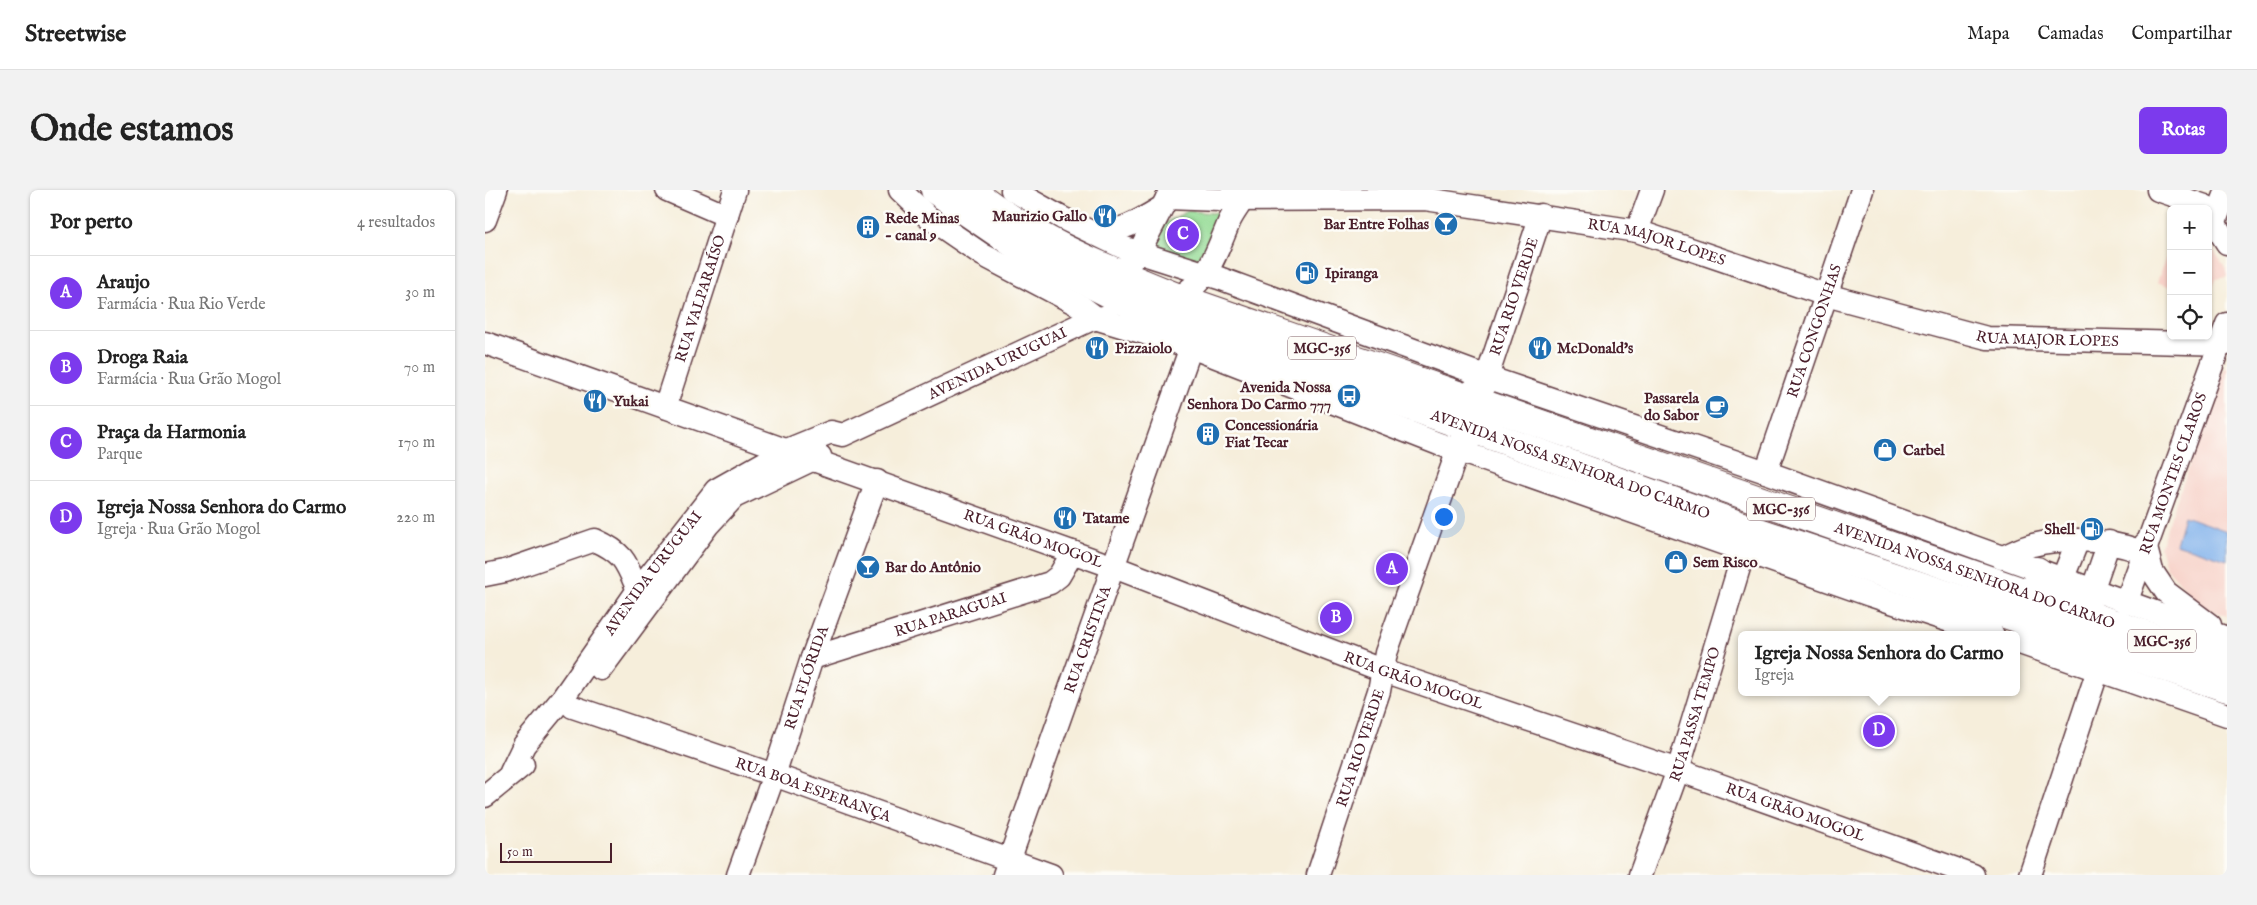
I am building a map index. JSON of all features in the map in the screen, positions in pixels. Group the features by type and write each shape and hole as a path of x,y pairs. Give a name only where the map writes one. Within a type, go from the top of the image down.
{"main road":[{"name":"AVENIDA NOSSA SENHORA DO CARMO","path":"935,190 1021,248 1115,283 1179,298 1465,399 1505,411 2104,646 2227,663"},
{"name":"AVENIDA NOSSA SENHORA DO CARMO","path":"971,190 1029,232 1115,283 1138,308 1454,421 1466,440 1749,529 2227,688"},
{"path":"1361,389 1392,390 1441,403 1452,403 1465,399 1482,386 1487,376"},
{"path":"1466,440 1484,424 1504,424 1539,436 1573,437"},
{"path":"2037,572 2104,646"}],"street":[{"path":"485,220 496,190"},
{"path":"667,190 727,216"},
{"name":"RUA VALPARAÍSO","path":"665,406 735,190"},
{"name":"AVENIDA NOSSA SENHORA DO CARMO","path":"900,190 929,218 983,255 1069,300 1098,319 1191,347 1466,440 1744,551 1981,631"},
{"name":"AVENIDA NOSSA SENHORA DO CARMO","path":"1012,190 1122,247 1206,274 1487,376 1766,472 2037,572 2227,638"},
{"path":"1637,231 1652,190"},
{"name":"RUA CONGONHAS","path":"1766,472 1861,190"},
{"path":"2158,190 2197,205"},
{"path":"2209,205 2227,190"},
{"path":"1179,298 1206,274 1218,252 1231,219 1246,195"},
{"name":"RUA MAJOR LOPES","path":"1169,197 1219,200 1246,195 1425,199 1541,215 1637,231 1826,295 1987,338 2223,345"},
{"path":"1098,319 1115,283 1139,252 1169,197"},
{"path":"1095,233 1114,232 1132,225 1169,197"},
{"path":"1219,200 1228,208 1231,219"},
{"name":"RUA RIO VERDE","path":"1487,376 1541,215"},
{"path":"2212,219 2227,243"},
{"name":"AVENIDA URUGUAI","path":"485,796 511,772 535,756 708,525 734,497 813,460 841,441 1090,320 1179,298"},
{"path":"1056,337 1071,319 1073,312 1069,300"},
{"name":"RUA MONTES CLAROS","path":"2126,603 2144,548 2223,345 2227,324"},
{"name":"RUA GRÃO MOGOL","path":"485,343 1114,566 1384,671 1678,770 1973,875"},
{"name":"RUA CRISTINA","path":"1007,868 1191,347"},
{"name":"AVENIDA URUGUAI","path":"511,772 525,745 562,699 638,590 716,490 787,450 831,432 841,441"},
{"name":"RUA RIO VERDE","path":"1318,875 1379,691 1384,671 1385,653 1466,440"},
{"name":"RUA GRÃO MOGOL","path":"841,441 842,459 867,478"},
{"name":"RUA FLÓRIDA","path":"738,875 774,775 867,478"},
{"path":"485,575 505,571 595,540 613,549 627,564 638,590"},
{"path":"2001,558 2031,545 2078,540 2109,542 2144,548 2152,571 2166,592 2227,638"},
{"path":"2063,580 2078,540"},
{"path":"2092,591 2109,542"},
{"name":"RUA PASSA TEMPO","path":"1640,875 1678,770 1744,551"},
{"name":"RUA PARAGUAI","path":"812,658 1050,583 1059,576 1073,552"},
{"path":"627,564 656,566 680,562"},
{"name":"AVENIDA NOSSA SENHORA DO CARMO","path":"2020,642 2104,646 2227,715"},
{"path":"2030,875 2104,646"},
{"name":"RUA BOA ESPERANÇA","path":"573,707 774,775 1007,868 1051,875"}],"shaded area":[{"path":"2212,248 2227,270 2227,277 2216,279 2212,290"},
{"path":"2167,255 2167,286 2157,282"},
{"path":"2227,367 2227,616 2205,608 2189,593 2166,567 2160,547 2224,369"}],"green space":[{"path":"1188,211 1224,214 1202,263 1146,244 1157,227"}],"water":[{"path":"2184,516 2227,531 2227,560 2176,544"}],"place":[{"name":"Maurizio Gallo","path":"1105,216"},
{"name":"Bar Entre Folhas","path":"1446,224"},
{"name":"Rede Minas - canal 9","path":"868,227"},
{"name":"Praça da Harmonia","path":"1183,235"},
{"name":"Ipiranga","path":"1307,273"},
{"name":"Pizzaiolo","path":"1097,348"},
{"name":"McDonald's","path":"1540,348"},
{"name":"Avenida Nossa Senhora Do Carmo 777","path":"1349,396"},
{"name":"Yukai","path":"595,401"},
{"name":"Passarela do Sabor","path":"1717,407"},
{"name":"Concessionária Fiat Tecar","path":"1208,434"},
{"name":"Carbel","path":"1885,450"},
{"name":"Tatame","path":"1065,518"},
{"name":"Shell","path":"2092,529"},
{"name":"Sem Risco","path":"1676,562"},
{"name":"Bar do Antônio","path":"868,567"},
{"name":"Araujo","path":"1392,569"},
{"name":"Droga Raia","path":"1336,618"},
{"name":"Igreja Nossa Senhora do Carmo","path":"1879,731"}]}
